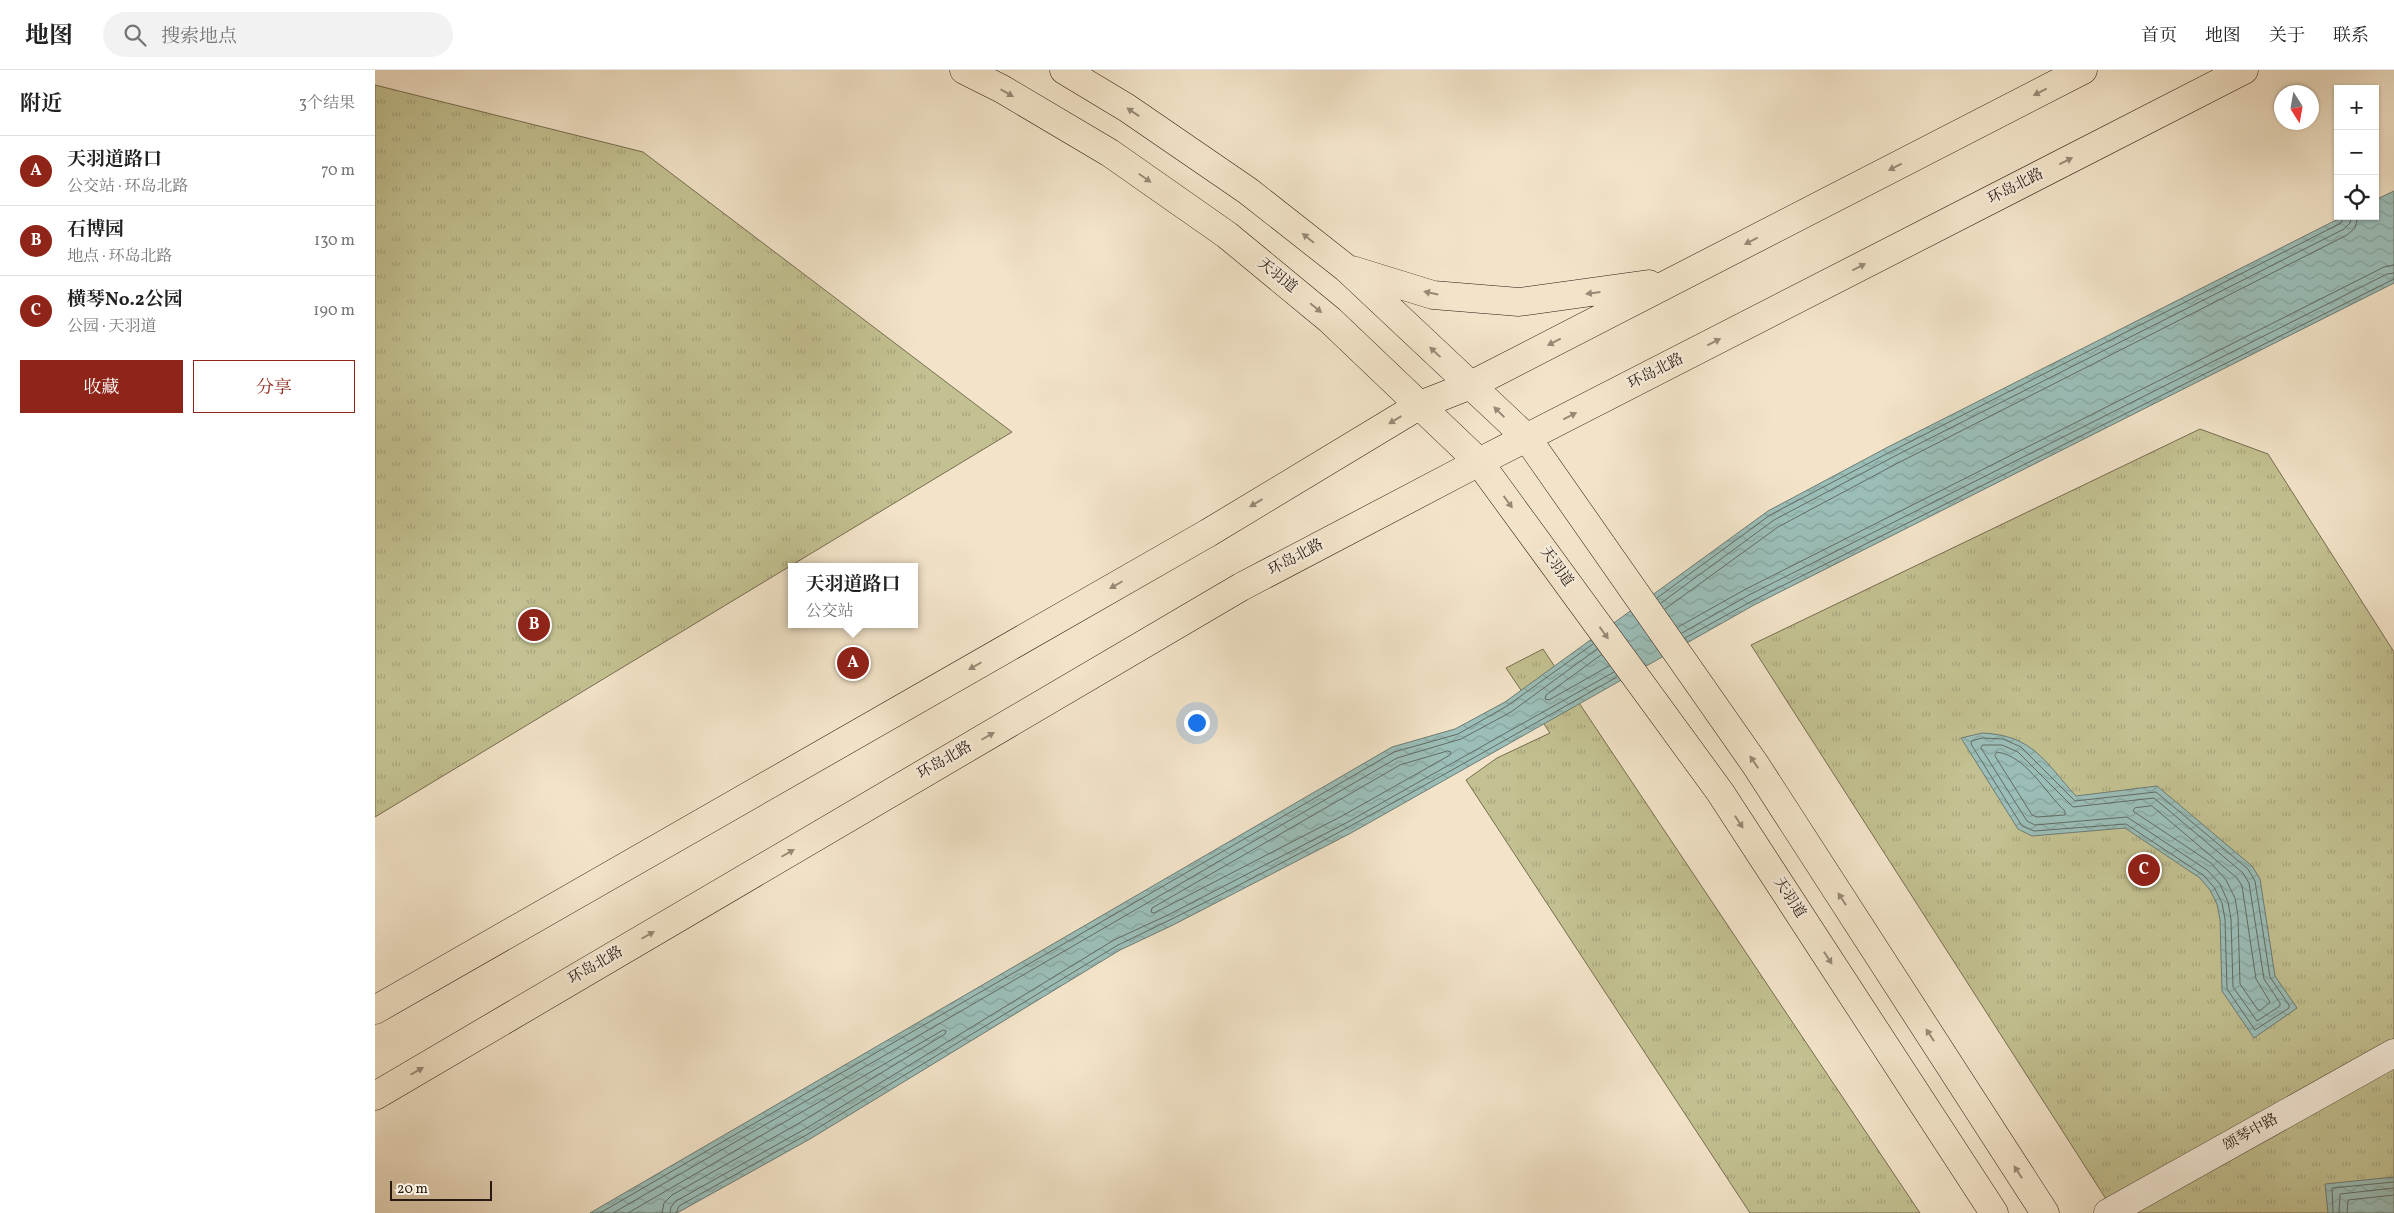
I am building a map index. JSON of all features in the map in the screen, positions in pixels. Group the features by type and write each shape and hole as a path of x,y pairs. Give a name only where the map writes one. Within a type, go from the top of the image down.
{"main road":[{"name":"天羽道","path":"964,70 1002,89 1110,153 1227,236 1330,320 1479,462 1720,792 1994,1213"},
{"path":"1063,70 1127,108 1248,190 1346,268 1527,438 1755,764 2045,1213"},
{"path":"375,1010 1199,538 1419,405 1471,385 2083,70"},
{"name":"环岛北路","path":"375,1096 1241,587 1479,462 2244,70"},
{"path":"1346,268 1433,295 1519,302 1602,292 1675,279"}],"street":[{"name":"颂琴中路","path":"2108,1213 2394,1053"}],"green space":[{"path":"375,85 643,152 1012,432 795,563 788,563 788,567 375,817"},
{"path":"2200,429 2268,454 2394,652 2394,1213 2115,1213 1751,645"},
{"path":"1543,649 1920,1213 1750,1213 1466,780 1497,758 1550,733 1506,668"}],"water":[{"path":"2394,191 2394,283 1754,605 1351,833 1173,925 1120,950 810,1139 677,1213 590,1213 1392,747 1455,729 1505,702 1768,511 1888,447 2336,220 2379,220 2379,198"},
{"path":"1982,733 2014,739 2026,745 2046,762 2076,796 2157,786 2252,866 2260,879 2275,976 2297,1008 2254,1038 2222,991 2220,920 2217,904 2210,890 2200,878 2125,828 2032,836 2018,829 1961,738"},
{"path":"2394,1177 2394,1213 2328,1213 2325,1184"}],"place":[{"name":"石博园","path":"534,625"},
{"name":"天羽道路口","path":"853,663"},
{"name":"横琴No.2公园","path":"2144,870"}]}
